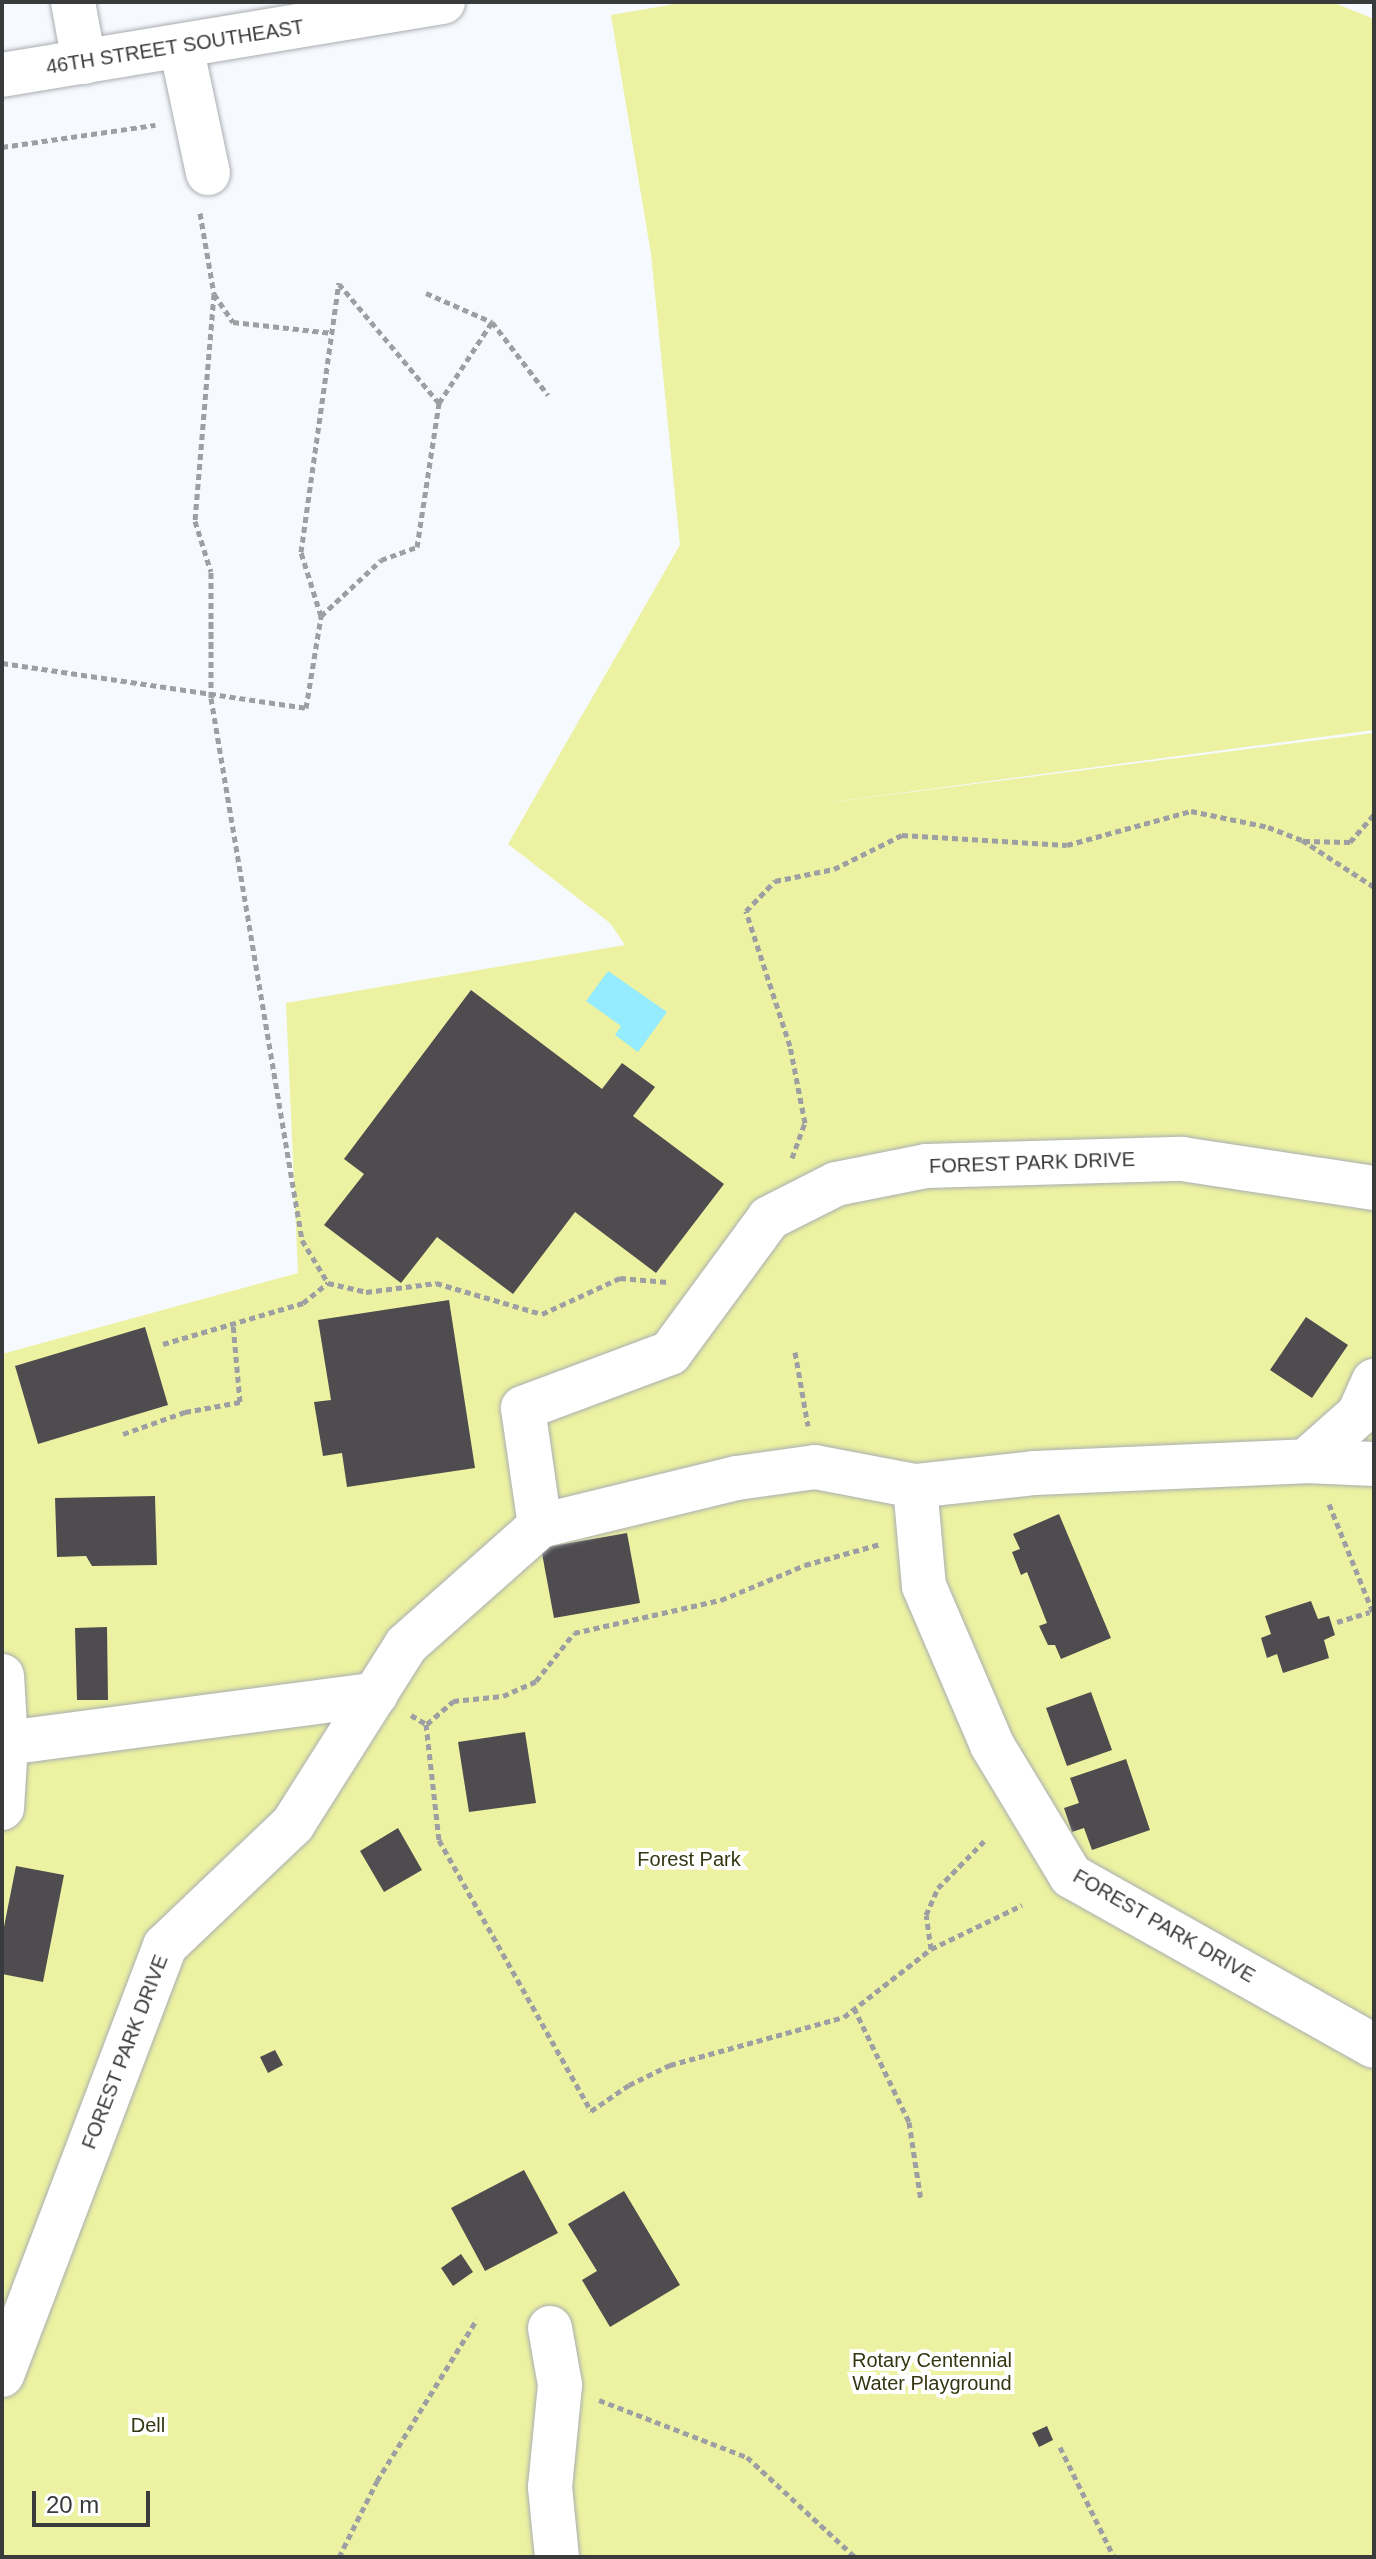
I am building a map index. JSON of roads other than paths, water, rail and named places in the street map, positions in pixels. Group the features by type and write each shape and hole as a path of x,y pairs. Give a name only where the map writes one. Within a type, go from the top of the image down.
{"street":[{"path":"73,2 84,62"},
{"name":"46TH STREET SOUTHEAST","path":"2,75 443,2"},
{"path":"181,46 203,186"},
{"name":"FOREST PARK DRIVE","path":"2,2375 165,1946 293,1824 406,1645 540,1526 523,1408 670,1353 769,1218 836,1184 926,1166 1182,1159 1374,1188"},
{"path":"1306,1461 1359,1414 1374,1381"},
{"path":"540,1526 737,1478 815,1467 915,1486 1035,1473 1306,1461 1374,1464"},
{"name":"FOREST PARK DRIVE","path":"915,1486 924,1586 992,1745 1071,1876 1374,2046"},
{"path":"2,1676 6,1743 2,1808"},
{"path":"6,1743 376,1694"},
{"path":"550,2328 560,2385 550,2487 557,2557"}],"water":[{"path":"608,971 667,1012 638,1052 615,1035 621,1026 586,1001"}],"park label":[{"name":"Forest Park","path":"689,1859"},
{"name":"Rotary Centennial Water Playground","path":"932,2372"},
{"name":"Dell","path":"148,2425"}]}
